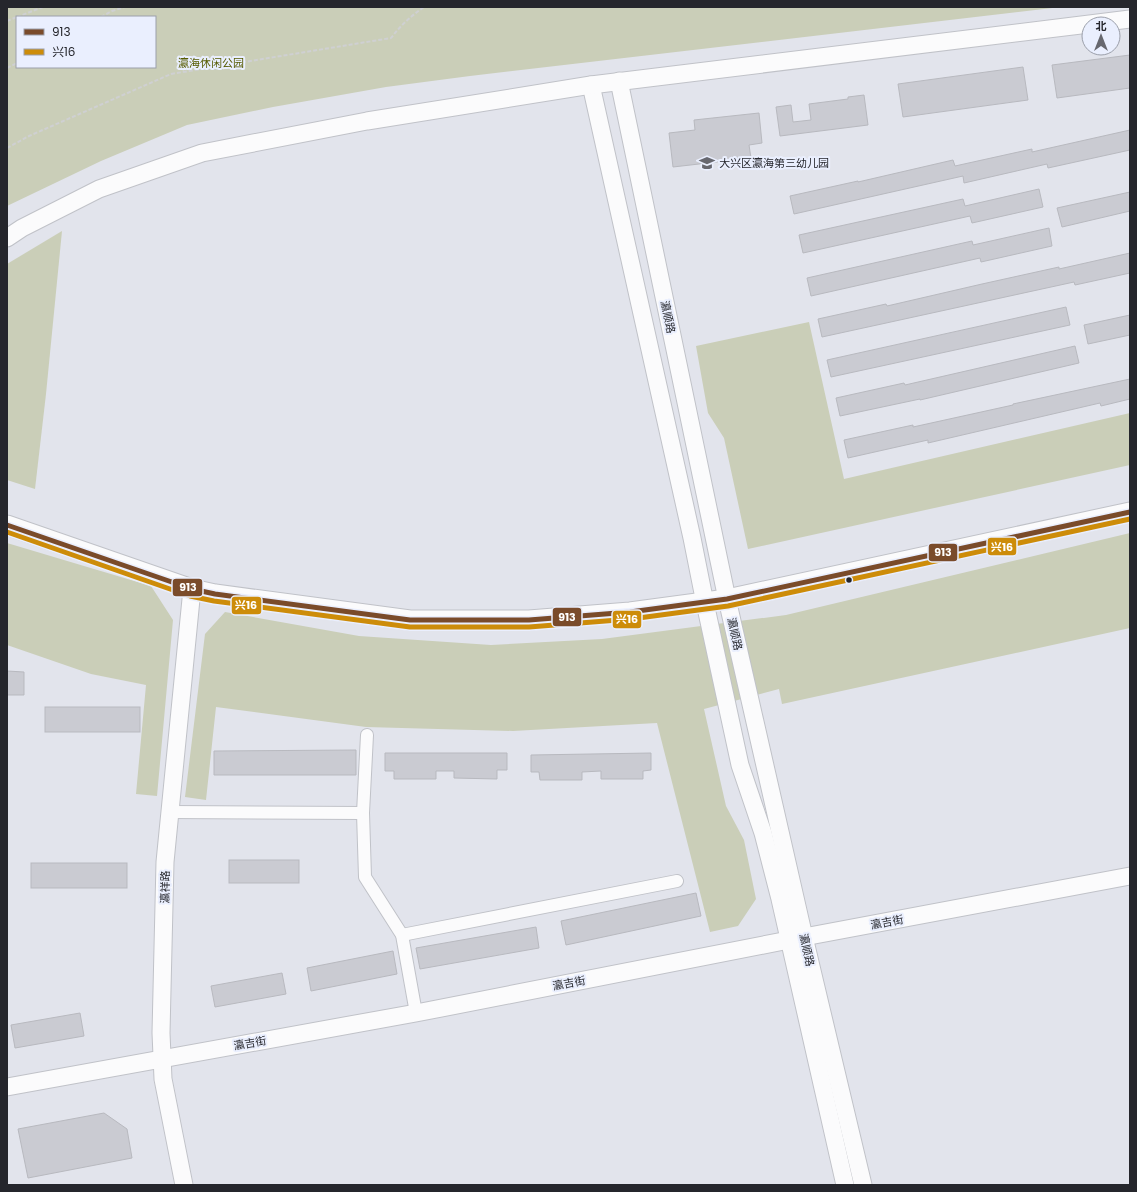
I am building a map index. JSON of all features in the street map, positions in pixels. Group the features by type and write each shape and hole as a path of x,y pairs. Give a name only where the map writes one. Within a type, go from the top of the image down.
{"main road":[{"path":"7,525 192,589 215,594 410,620 529,620 630,612 705,603 1130,512"}],"street":[{"path":"7,238 22,228 99,189 202,153 367,121 591,85 1130,18"},
{"name":"瀛顺路","path":"619,81 727,599 845,1185"},
{"name":"瀛顺路","path":"591,85 692,538 740,765 796,939 863,1185"},
{"name":"瀛祥路","path":"184,1185 163,1079 162,1059 165,862 192,589"},
{"path":"367,735 363,813 365,877 402,935 416,1013"},
{"path":"170,812 363,813"},
{"name":"瀛吉街","path":"7,1087 416,1013 1130,876"},
{"path":"402,935 677,881"}],"path":[{"path":"20,16 44,7"},
{"path":"103,16 125,7"},
{"path":"7,148 29,136 171,74 391,38 399,27 424,7"},
{"path":"7,68 16,64"}],"green space":[{"name":"瀛海休闲公园","path":"7,7 1061,7 386,87 273,107 187,125 101,161 7,206"},
{"path":"62,231 35,489 7,480 7,264"},
{"path":"809,322 844,479 1130,413 1130,465 748,549 724,438 708,413 696,346"},
{"path":"1130,533 1130,628 782,704 779,689 704,709 726,806 744,840 756,899 738,926 710,932 657,723 513,731 366,727 216,707 206,800 185,797 205,634 225,612 359,636 491,645 602,639 786,615"},
{"path":"7,543 151,586 173,620 157,796 136,794 146,685 91,674 7,645"}],"building":[{"path":"1130,55 1130,88 1057,98 1052,65"},
{"path":"1023,67 1028,100 903,117 898,84"},
{"path":"864,95 868,125 780,136 776,107 791,105 793,122 811,120 809,104 848,99 848,97"},
{"path":"759,113 762,143 749,145 751,158 673,167 669,133 695,130 694,120"},
{"path":"1130,130 1130,150 1048,168 1047,164 964,183 963,176 794,214 790,196 953,160 955,166 1032,149 1032,152"},
{"path":"1039,189 1043,207 972,223 970,216 803,253 799,235 963,199 965,206"},
{"path":"1130,192 1130,211 1062,227 1057,208"},
{"path":"1049,228 1052,246 981,262 980,258 811,296 807,278 972,241 973,245"},
{"path":"1130,253 1130,273 1075,285 1074,282 822,337 818,319 886,304 887,306 1059,267 1059,269"},
{"path":"1066,307 1070,325 831,377 827,360"},
{"path":"1130,315 1130,335 1088,344 1084,325"},
{"path":"1075,346 1079,363 920,400 840,416 836,398 904,383 905,385"},
{"path":"1130,379 1130,399 1101,406 1100,403 928,443 928,440 848,458 844,440 913,425 913,427"},
{"path":"7,671 24,672 24,695 7,695"},
{"path":"45,707 140,707 140,732 45,732"},
{"path":"356,750 356,775 214,775 214,751"},
{"path":"385,753 507,753 507,770 497,770 497,779 454,778 454,771 436,771 436,779 394,779 394,771 385,771"},
{"path":"651,753 651,770 643,771 643,779 601,779 601,771 582,772 582,780 540,780 539,772 531,772 531,755"},
{"path":"229,860 299,860 299,883 229,883"},
{"path":"31,863 127,863 127,888 31,888"},
{"path":"696,893 701,916 566,945 561,921"},
{"path":"536,927 539,948 420,969 416,948"},
{"path":"393,951 397,974 311,991 307,968"},
{"path":"282,973 286,994 215,1007 211,986"},
{"path":"80,1013 84,1036 15,1048 11,1025"},
{"path":"104,1113 127,1129 132,1158 28,1178 18,1129"}],"transit line":[{"name":"913","path":"7,525 192,589 215,594 410,620 529,620 630,612 727,599 1130,512"},
{"name":"兴16","path":"7,532 190,596 214,601 410,627 529,627 631,619 728,606 1130,519"}],"place":[{"name":"大兴区瀛海第三幼儿园","path":"707,163"}]}
